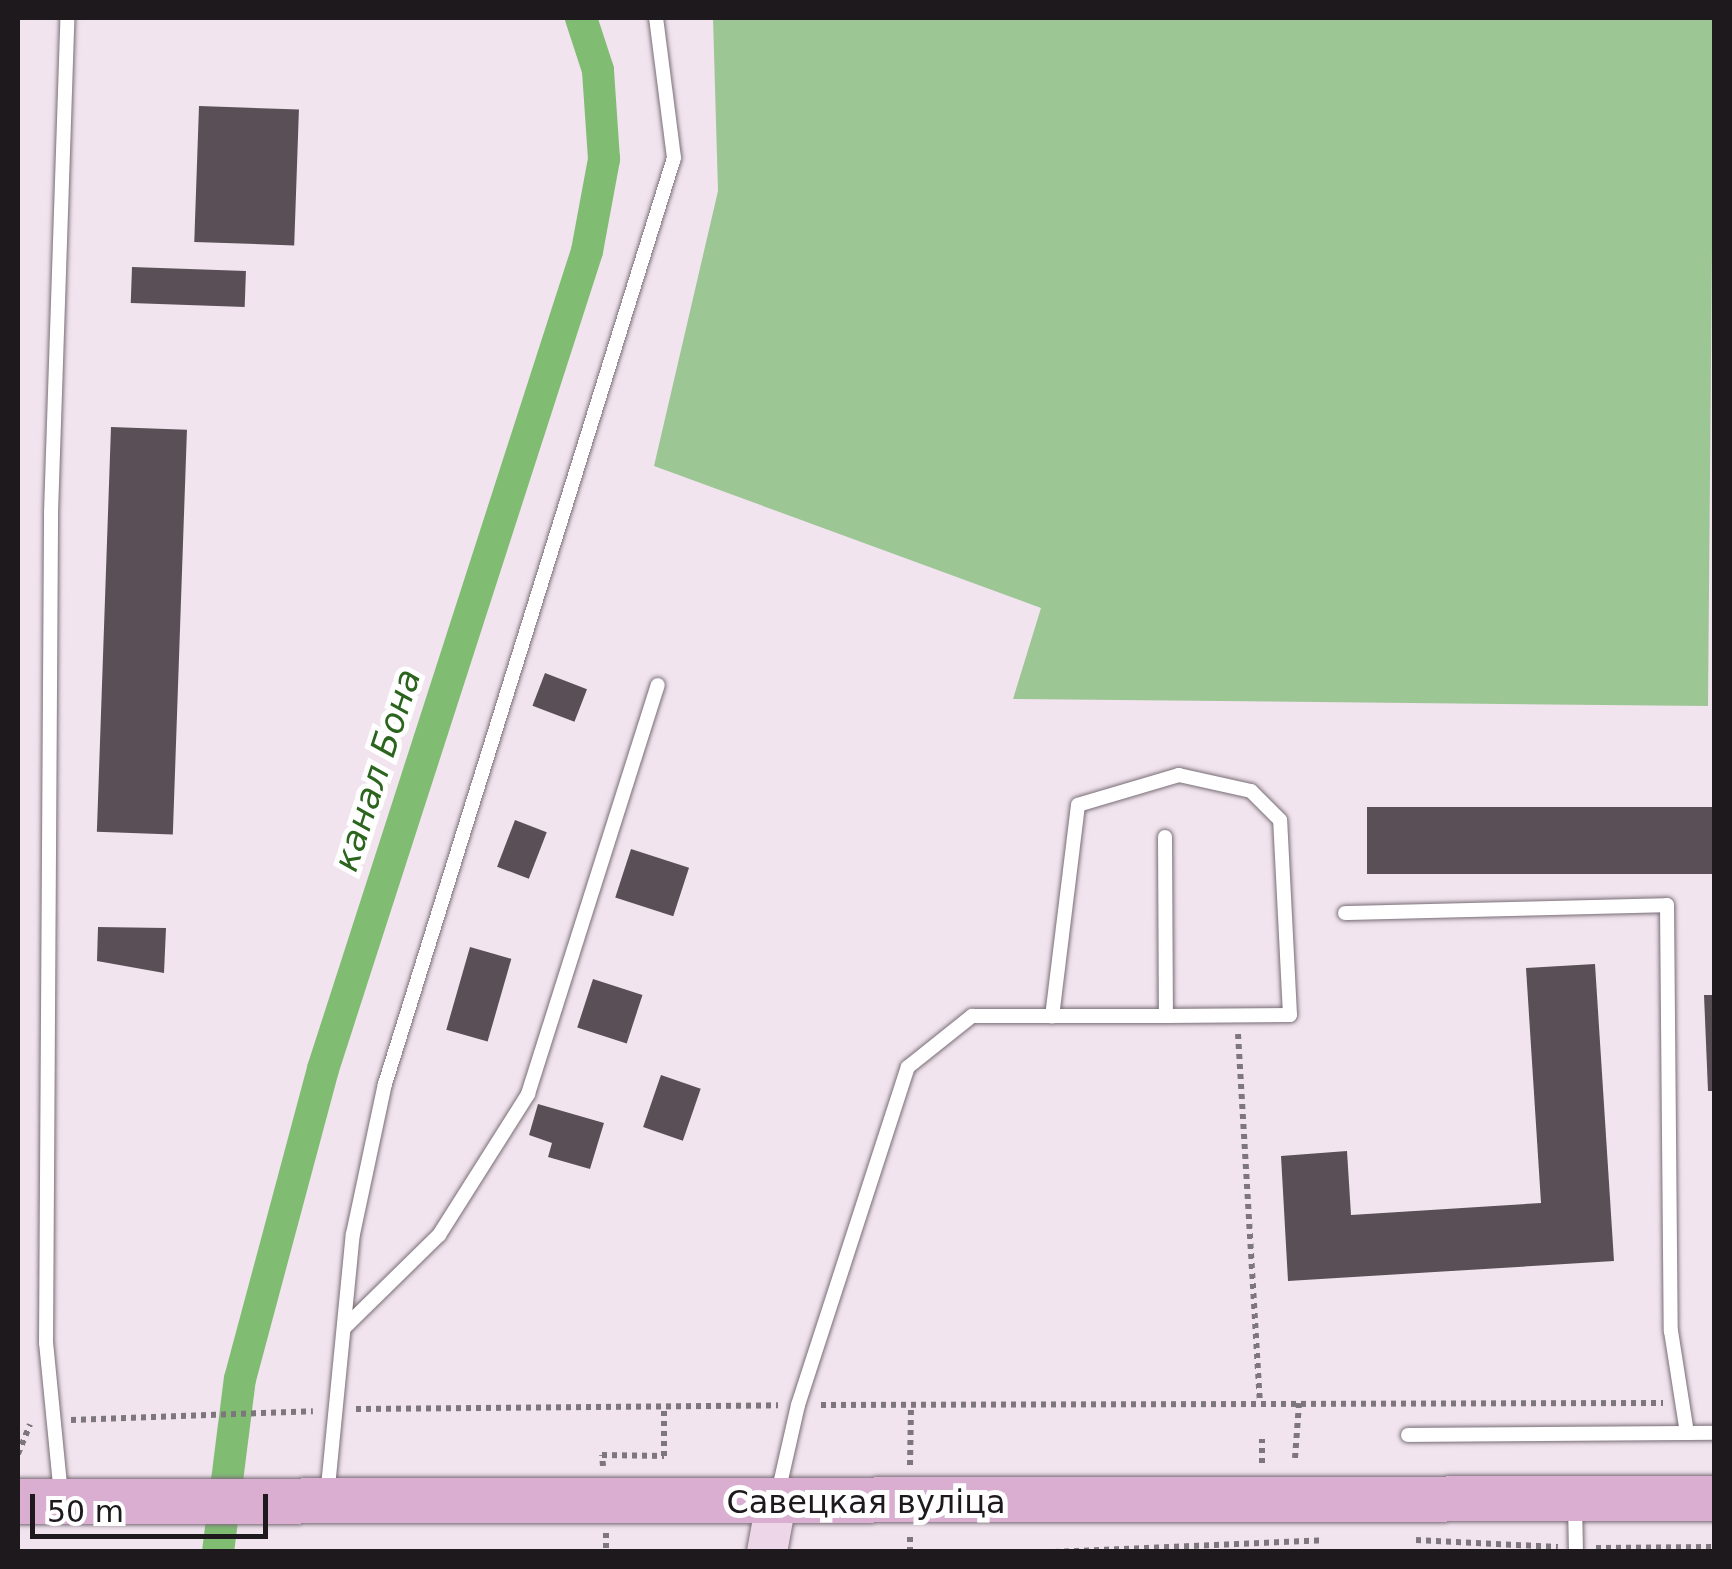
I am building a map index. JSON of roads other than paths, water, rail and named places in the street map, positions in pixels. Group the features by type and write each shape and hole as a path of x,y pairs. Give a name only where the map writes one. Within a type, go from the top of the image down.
{"main road":[{"name":"Савецкая вуліца","path":"18,1501 327,1497 776,1503 1714,1498"},
{"path":"768,1552 776,1503"}],"lane":[{"path":"62,1500 46,1343 51,513 67,18"},
{"path":"327,1497 344,1327 385,1084 674,158 656,18"},
{"path":"344,1327 439,1235 528,1094 658,684"},
{"path":"776,1503 798,1405 908,1067 972,1016 1052,1016 1166,1016 1290,1015 1280,820 1251,792 1179,775 1078,805 1052,1016"},
{"path":"1165,837 1166,1016"},
{"path":"1345,913 1667,904 1670,1332 1686,1433"},
{"path":"1408,1435 1714,1433"},
{"path":"1576,1499 1576,1550"}],"waterway":[{"name":"канал Бона","path":"218,1552 240,1379 323,1069 587,251 604,159 598,70 581,18"}]}
